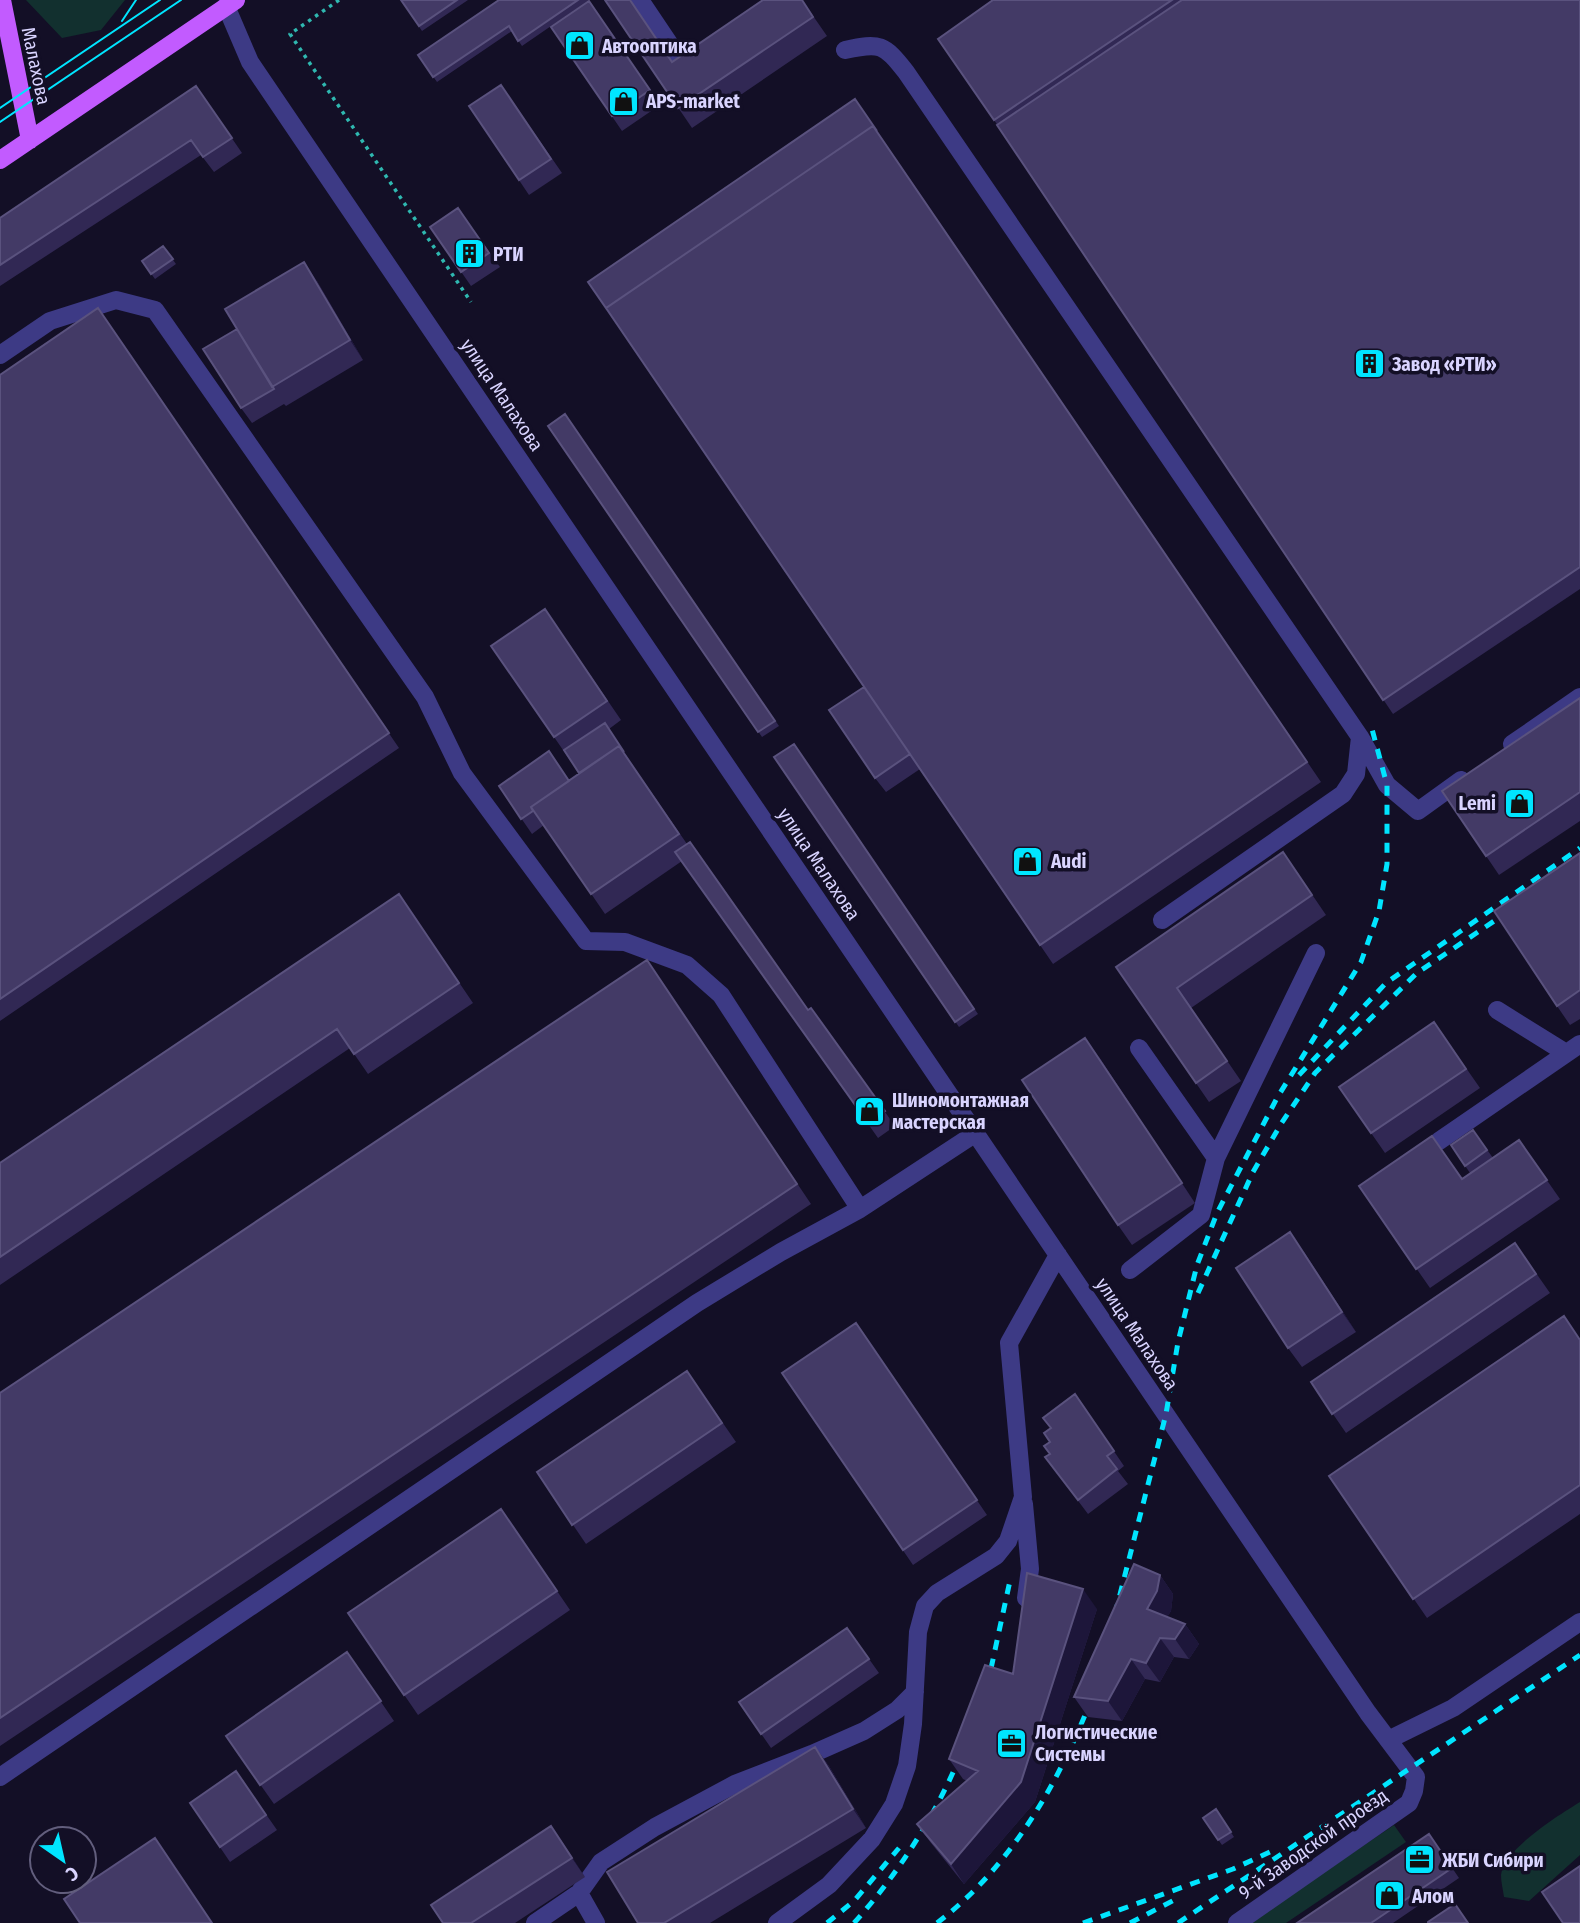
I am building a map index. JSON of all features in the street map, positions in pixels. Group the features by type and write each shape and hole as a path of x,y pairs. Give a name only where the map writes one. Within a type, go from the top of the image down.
{"main road":[{"name":"Малахова","path":"2,0 30,139"},
{"path":"0,160 229,2"}],"street":[{"path":"640,0 684,64 705,50"},
{"name":"улица Малахова","path":"229,2 250,62 1388,1740"},
{"path":"845,50 871,44 889,51 906,72 1360,737 1387,785 1418,811 1472,773"},
{"path":"0,355 50,321 116,300 155,310 425,697 462,773 586,941 625,942 687,965 721,995 860,1209"},
{"path":"1493,757 1580,697"},
{"path":"1162,920 1343,794 1356,774 1360,737"},
{"path":"1130,1269 1201,1215 1216,1158 1316,953"},
{"path":"1439,1141 1573,1048 1497,1010"},
{"path":"1139,1048 1216,1158"},
{"path":"0,1777 697,1303 781,1252 860,1209 976,1133"},
{"path":"1022,1622 1030,1569 1009,1343 1059,1255"},
{"path":"777,1923 829,1885 872,1839 894,1804 906,1766 913,1724 918,1633 925,1606 937,1593 996,1556 1008,1541 1023,1497"},
{"path":"1388,1740 1453,1708 1580,1622"},
{"path":"535,1923 579,1893 601,1862 655,1827 735,1784 864,1731 897,1710 915,1692"},
{"name":"9-й Заводской проезд","path":"1237,1923 1409,1803 1416,1777 1388,1740"},
{"path":"579,1893 596,1923"}],"path":[{"path":"339,0 290,34 471,302"}],"green space":[{"path":"26,0 125,0 101,30 62,38"},
{"path":"1580,1802 1580,1855 1529,1901 1504,1897 1501,1875 1512,1854 1534,1834"},
{"path":"1394,1825 1406,1842 1286,1923 1249,1923"}],"building":[{"path":"401,0 457,0 419,26"},
{"path":"499,0 578,0 518,41 509,26 433,77 418,55"},
{"path":"605,0 630,0 672,62 763,0 802,0 813,17 678,108"},
{"path":"993,0 1172,0 994,120 938,39"},
{"name":"Завод «РТИ»","path":"1182,0 1580,0 1580,567 1383,700 997,125"},
{"path":"589,1 650,90 612,116 551,27"},
{"path":"501,85 551,159 519,180 469,106"},
{"path":"196,86 232,138 203,157 191,140 0,265 0,218"},
{"path":"855,99 877,131 873,126 606,308 588,282"},
{"path":"873,126 1307,762 1040,945 606,308"},
{"name":"РТИ","path":"458,208 489,253 461,272 430,227"},
{"path":"163,246 173,259 151,274 142,261"},
{"path":"304,262 350,340 272,387 225,309"},
{"path":"98,308 389,733 0,999 0,375"},
{"path":"237,329 274,389 241,408 203,349"},
{"path":"565,414 775,721 758,732 548,426"},
{"path":"545,609 607,701 554,737 491,646"},
{"path":"864,687 910,754 875,778 829,710"},
{"path":"1580,698 1580,792 1486,856 1442,791"},
{"path":"605,723 624,752 619,746 579,773 564,750"},
{"path":"794,744 974,1009 955,1022 774,757"},
{"path":"619,746 679,834 591,894 531,807"},
{"path":"549,751 569,781 531,807 533,811 521,819 499,786"},
{"path":"690,842 808,1010 811,1008 885,1111 868,1123 675,852"},
{"path":"1283,852 1312,895 1177,988 1227,1061 1196,1083 1116,967"},
{"path":"1580,853 1580,990 1557,1006 1494,911"},
{"path":"399,894 459,983 354,1054 337,1029 0,1257 0,1163"},
{"path":"647,960 797,1184 0,1718 0,1393"},
{"path":"1434,1022 1466,1069 1371,1133 1339,1087"},
{"path":"1085,1038 1182,1183 1118,1225 1022,1080"},
{"path":"1473,1130 1487,1150 1465,1166 1451,1145"},
{"path":"1432,1136 1462,1179 1519,1140 1547,1180 1416,1269 1359,1186"},
{"path":"1290,1232 1342,1312 1288,1348 1236,1268"},
{"path":"1515,1243 1536,1274 1332,1414 1311,1382"},
{"path":"1564,1316 1580,1340 1580,1485 1413,1599 1329,1476"},
{"path":"856,1323 977,1500 903,1550 782,1373"},
{"path":"687,1371 722,1423 572,1525 537,1472"},
{"path":"1075,1394 1114,1451 1107,1456 1117,1469 1078,1500 1045,1457 1050,1454 1044,1446 1050,1442 1044,1433 1051,1428 1043,1418"},
{"path":"501,1509 557,1591 404,1695 348,1613"},
{"path":"1134,1564 1160,1575 1157,1591 1147,1609 1185,1624 1175,1639 1160,1638 1146,1663 1131,1659 1108,1701 1074,1697"},
{"path":"1027,1573 1083,1589 1021,1782 951,1864 917,1824 978,1771 949,1759 985,1665 1013,1674"},
{"path":"847,1628 869,1659 761,1734 739,1702"},
{"path":"347,1652 381,1701 260,1785 226,1736"},
{"path":"815,1747 853,1809 664,1923 638,1923 607,1872"},
{"path":"236,1771 266,1815 220,1847 190,1803"},
{"path":"1216,1809 1231,1832 1218,1840 1203,1818"},
{"path":"551,1826 572,1858 471,1923 443,1923 431,1905"},
{"path":"1429,1834 1452,1868 1371,1923 1297,1923"},
{"path":"155,1838 212,1923 80,1923 64,1899 70,1895 98,1895 98,1876"},
{"path":"1580,1866 1580,1923 1563,1923 1542,1892"},
{"path":"1455,1904 1468,1923 1428,1923 1428,1922"}],"tram line":[{"path":"122,21 136,0"},
{"path":"0,108 160,0"},
{"path":"0,122 181,0"}],"railway":[{"path":"1115,1614 1166,1414 1178,1342 1197,1265 1217,1213 1277,1098 1361,962 1379,911 1387,864 1387,785 1372,729"},
{"path":"1299,1075 1386,983 1580,848"},
{"path":"1198,1293 1253,1172 1315,1073 1417,973 1515,907"},
{"path":"987,1687 1011,1576"},
{"path":"1178,1923 1580,1655"},
{"path":"937,1923 988,1875 1031,1820 1065,1759 1093,1695"},
{"path":"854,1923 871,1904 916,1841 942,1796 963,1749"},
{"path":"827,1923 854,1901 899,1848"},
{"path":"1083,1923 1233,1869 1274,1850"},
{"path":"1130,1923 1180,1897"}],"place":[{"name":"Автооптика","path":"579,46"},
{"name":"АPS-market","path":"623,101"},
{"name":"РТИ","path":"470,254"},
{"name":"Завод «РТИ»","path":"1369,364"},
{"name":"Lemi","path":"1519,803"},
{"name":"Audi","path":"1028,861"},
{"name":"Шиномонтажная мастерская","path":"869,1111"},
{"name":"Логистические Системы","path":"1012,1743"},
{"name":"ЖБИ Сибири","path":"1419,1860"},
{"name":"Алом","path":"1389,1896"}]}
